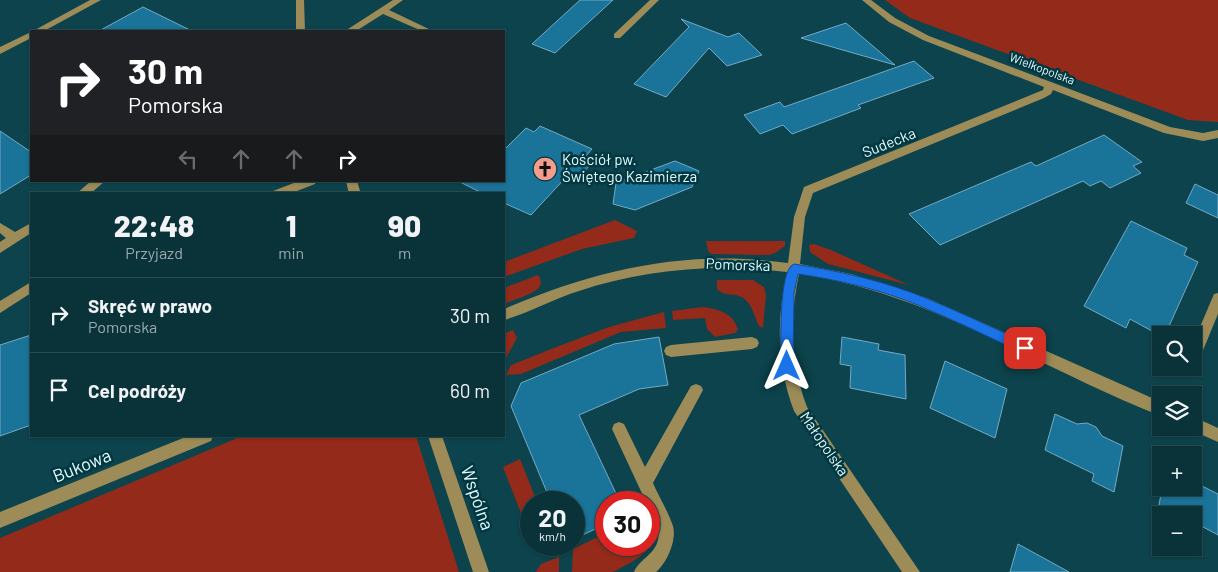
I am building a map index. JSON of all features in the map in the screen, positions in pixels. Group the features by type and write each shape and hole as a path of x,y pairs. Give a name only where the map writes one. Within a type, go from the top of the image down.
{"street":[{"path":"40,30 97,0"},
{"path":"300,0 301,30"},
{"path":"352,30 399,0"},
{"path":"617,36 655,0"},
{"name":"Wielkopolska","path":"866,0 892,20 926,38 1168,130 1203,137 1218,134"},
{"path":"384,11 427,30"},
{"path":"0,51 30,36"},
{"name":"Sudecka","path":"794,268 801,206 808,190 1040,96 1047,92 1050,85"},
{"path":"84,192 99,182"},
{"path":"282,192 308,182"},
{"path":"0,227 16,238"},
{"path":"0,248 30,228"},
{"name":"Pomorska","path":"505,315 584,284 650,269 728,263 794,268 881,287 923,302 1152,405"},
{"name":"Małopolska","path":"794,268 788,293 787,345 787,366 792,389 801,411 912,572"},
{"path":"0,308 30,288"},
{"path":"1202,337 1218,298"},
{"path":"671,351 752,343"},
{"path":"645,482 696,390"},
{"path":"1202,428 1218,435"},
{"path":"619,430 666,528 665,546 658,559 642,572"},
{"name":"Bukowa","path":"0,520 204,437"},
{"name":"Wspólna","path":"435,437 481,572"}],"shaded area":[{"path":"885,0 1218,0 1218,122 1188,120 910,18"},
{"path":"615,220 637,231 634,238 582,249 505,277 505,262"},
{"path":"706,241 785,241 785,246 769,255 711,254 708,251"},
{"path":"814,244 909,285 828,264 810,252 809,245"},
{"path":"538,275 541,283 538,289 505,304 505,288"},
{"path":"717,280 753,280 764,287 766,295 763,328 759,326 749,303 736,295 719,291 717,289"},
{"path":"703,307 725,313 733,320 738,330 735,333 715,337 707,329 705,318 673,320 672,311"},
{"path":"664,312 666,328 621,332 521,374 506,375 511,365 609,327"},
{"path":"513,330 517,338 505,359 505,334"},
{"path":"240,437 416,437 459,572 0,572 0,538"},
{"path":"520,459 533,491 520,491 520,511 503,467"},
{"path":"595,538 595,556 641,556 612,572 572,572 573,556 585,556 585,543"},
{"path":"559,557 559,572 536,572 541,564"}],"building":[{"path":"580,0 613,0 555,53 532,44"},
{"path":"143,7 190,30 101,30"},
{"path":"681,19 728,37 739,33 762,55 727,66 709,48 666,97 634,84 689,27"},
{"path":"846,23 895,65 801,38"},
{"path":"914,61 934,78 858,105 861,108 792,134 783,125 760,134 744,115 780,102 784,107"},
{"name":"Kościół pw. Świętego Kazimierza","path":"540,126 592,149 586,156 595,160 577,179 568,175 531,215 505,203 505,192 480,192 460,182 505,182 505,149 526,128 534,132"},
{"path":"0,131 30,151 30,176 0,194"},
{"path":"1104,135 1142,162 1133,166 1141,173 1110,188 1101,181 1090,186 1083,181 940,245 909,214 1031,162 1036,166"},
{"path":"675,161 699,171 692,187 635,210 613,204 616,183"},
{"path":"1195,184 1218,195 1218,218 1186,203"},
{"path":"1131,221 1187,248 1184,255 1198,262 1169,326 1152,326 1152,331 1130,319 1126,328 1084,306"},
{"path":"30,335 30,425 0,436 0,345"},
{"path":"659,337 668,385 639,389 579,415 615,491 595,491 595,529 585,534 585,491 546,491 511,406 521,383 614,344"},
{"path":"842,337 879,344 878,350 905,355 906,399 850,388 851,366 840,364"},
{"path":"945,361 1007,389 995,438 930,408"},
{"path":"1055,414 1077,424 1087,423 1096,427 1102,436 1123,446 1114,492 1092,481 1094,474 1045,450"},
{"path":"1202,486 1218,494 1218,535 1202,526 1202,506 1159,505 1161,496 1202,496"},
{"path":"1018,544 1069,572 1010,572"}],"place":[{"name":"Kościół pw. Świętego Kazimierza","path":"545,169"}],"route":[{"path":"787,366 788,293 794,268 881,287 923,302 1025,348"}]}
